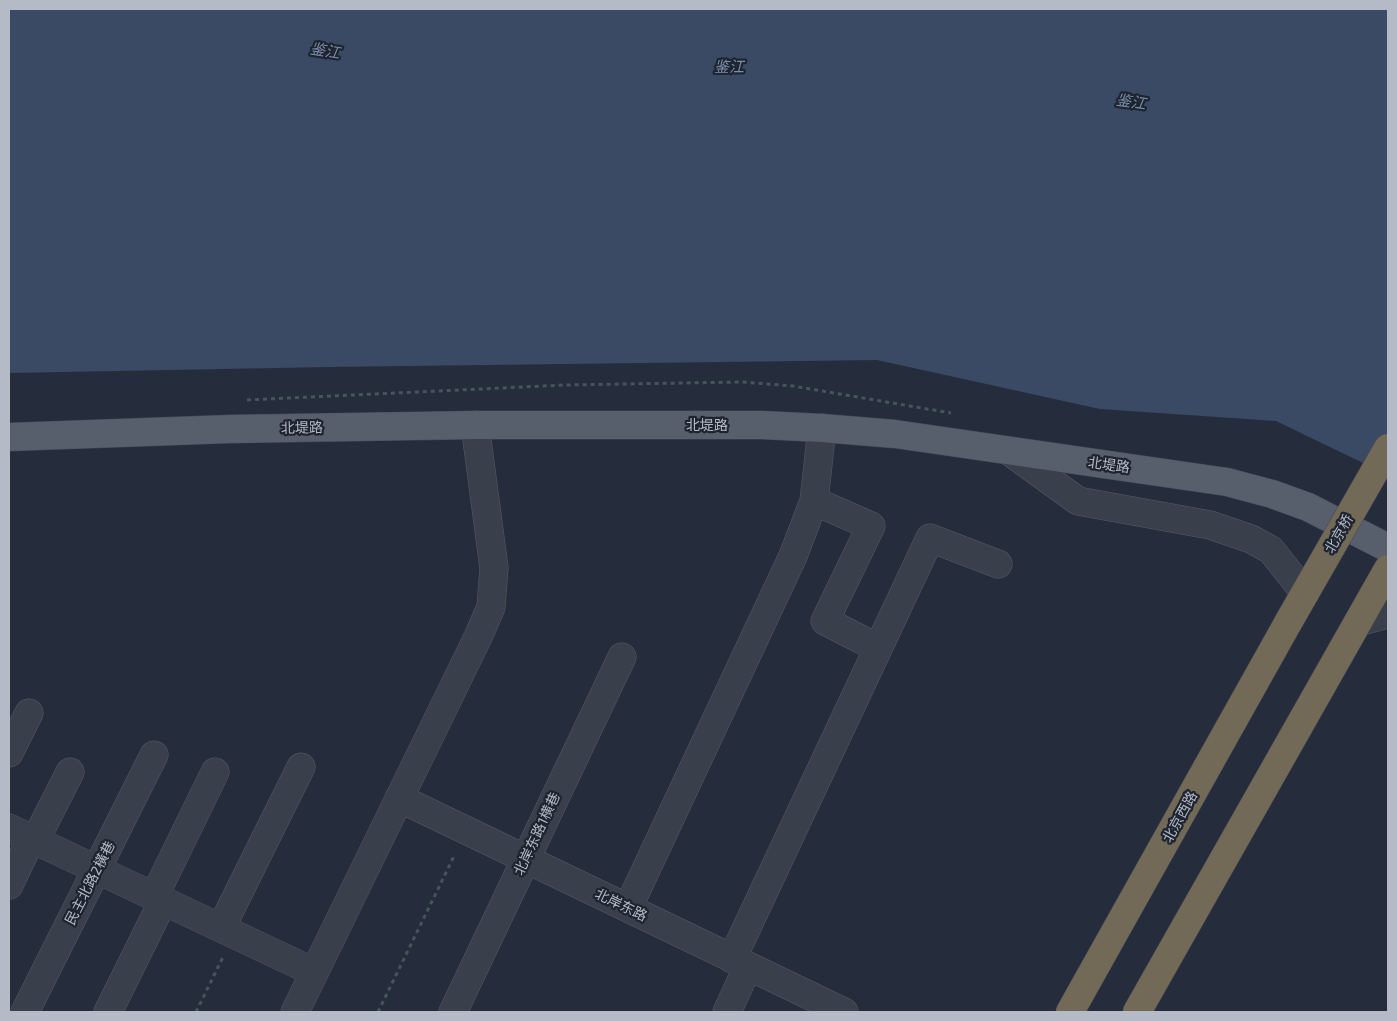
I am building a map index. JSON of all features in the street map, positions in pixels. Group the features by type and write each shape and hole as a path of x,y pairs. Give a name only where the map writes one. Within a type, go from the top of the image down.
{"highway":[{"name":"北京桥","path":"1289,621 1388,448"},
{"path":"1138,1012 1388,569"},
{"name":"北京西路","path":"1070,1012 1289,621"}],"main road":[{"name":"北堤路","path":"9,437 230,429 475,425 762,425 822,428 895,434 1227,482 1272,494 1308,507 1388,548"}],"street":[{"path":"295,1012 491,607 494,568 475,425"},
{"path":"628,908 793,556 814,501 822,428"},
{"path":"1008,451 1078,501 1210,525 1251,539 1271,550 1305,593"},
{"path":"814,501 871,526 825,621 878,648"},
{"path":"727,1012 740,962 878,648 930,538 998,564"},
{"path":"1358,622 1388,614"},
{"name":"北岸东路1横巷","path":"453,1012 622,657"},
{"path":"9,753 29,713"},
{"name":"民主北路2橫巷","path":"25,1012 154,755"},
{"path":"228,931 301,767"},
{"path":"9,885 25,836 70,772"},
{"path":"108,1012 215,772"},
{"name":"北岸东路","path":"399,798 844,1012"},
{"path":"25,836 314,972"}],"path":[{"path":"378,1012 466,831"},
{"path":"196,1012 228,931"}],"water":[{"name":"鉴江","path":"9,9 1388,9 1388,475 1276,421 1100,409 877,360 9,373"}]}
